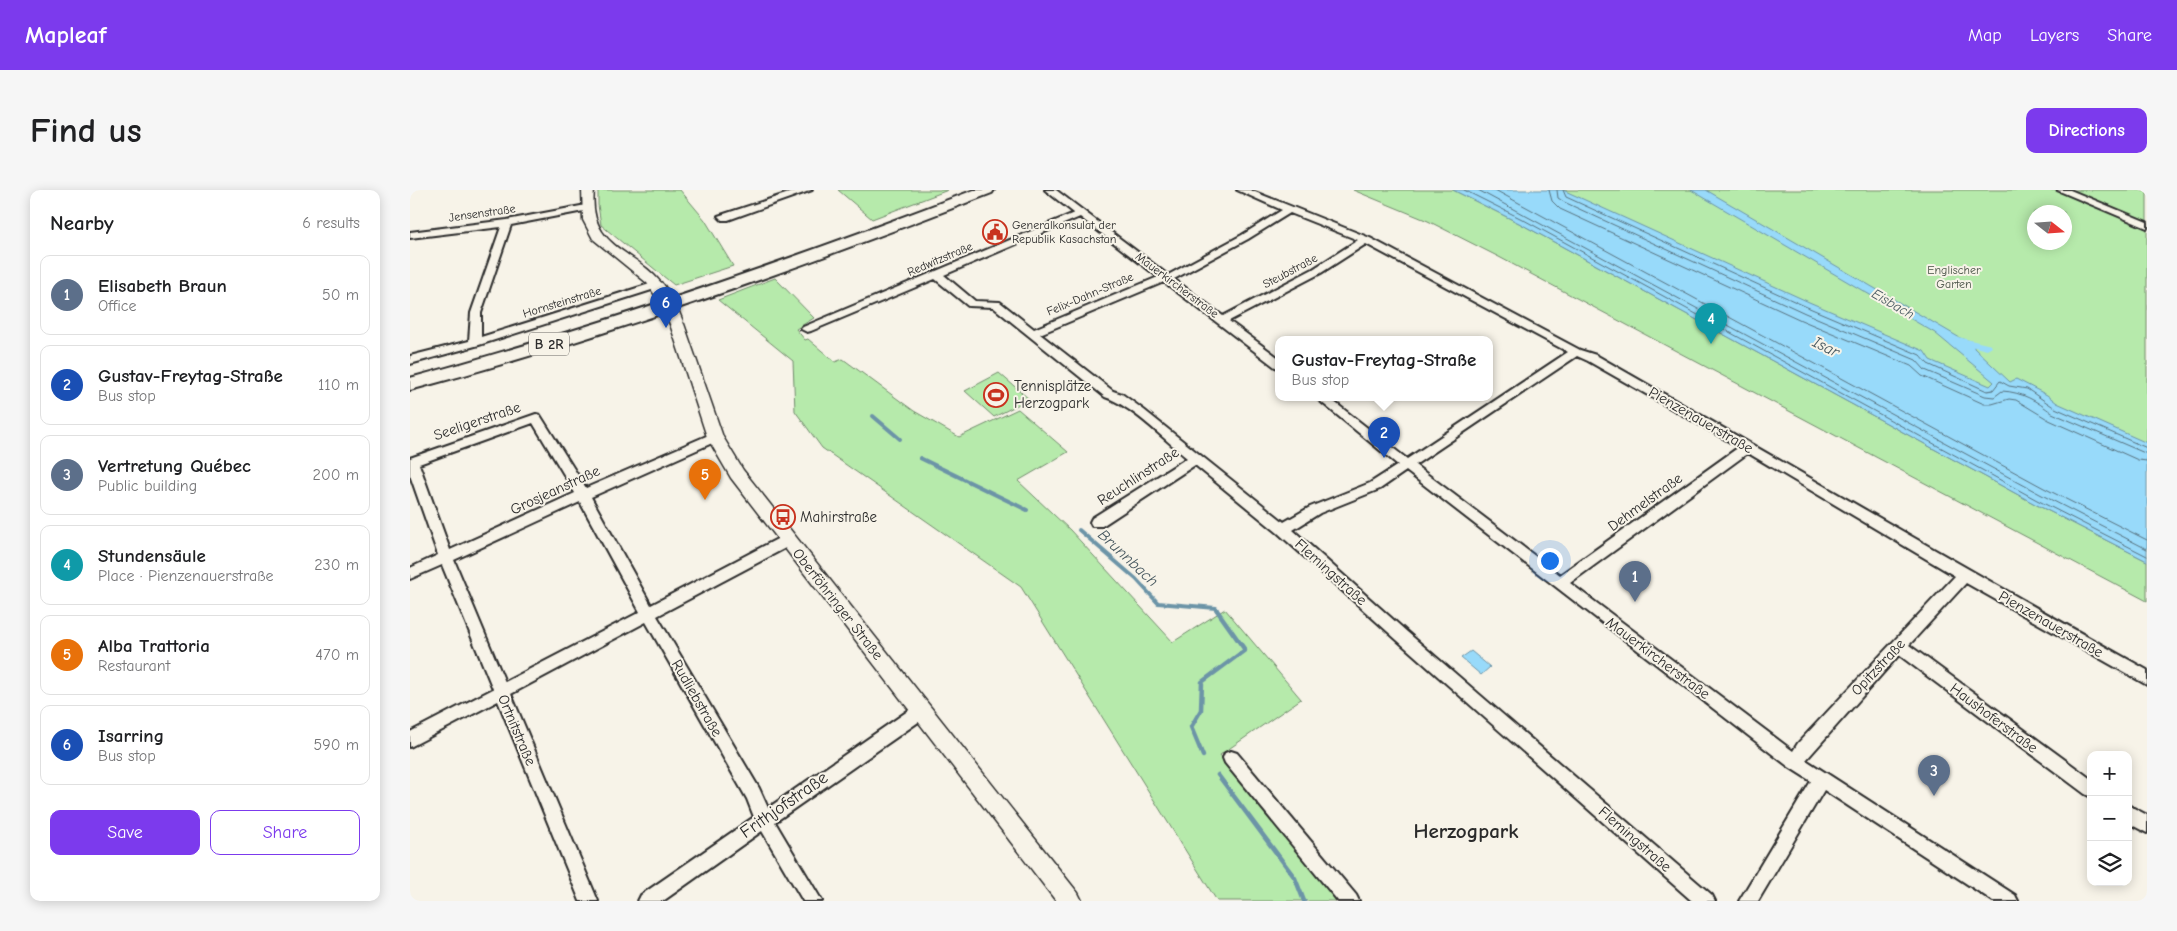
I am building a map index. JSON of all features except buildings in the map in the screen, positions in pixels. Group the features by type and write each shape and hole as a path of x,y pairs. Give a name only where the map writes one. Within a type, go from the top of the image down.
{"highway":[{"name":"B 2R","path":"410,377 508,350 660,291 817,251 970,190"},
{"name":"B 2R","path":"410,384 509,356 686,299 987,190"},
{"path":"410,370 660,291"},
{"path":"410,390 566,345 633,321 686,299"}],"main road":[{"name":"Oberföhringer Straße","path":"588,190 586,208 590,227 660,291 669,305 715,437 737,474 1070,901"}],"street":[{"path":"723,216 725,218 807,190"},
{"name":"Mauerkircherstraße","path":"1050,190 1224,320 1275,361"},
{"name":"Pienzenauerstraße","path":"1242,190 1366,240 1576,352 1592,358 1748,447 1963,574 2147,678"},
{"path":"2062,190 2147,225"},
{"name":"Jensenstraße","path":"410,234 507,223 586,208"},
{"name":"Felix-Dahn-Straße","path":"1033,334 1153,282 1168,278 1245,237 1290,209"},
{"name":"Redwitzstraße","path":"807,329 1082,213"},
{"path":"475,343 476,313 507,223"},
{"name":"Steubstraße","path":"1224,320 1317,272 1366,240"},
{"name":"Flemingstraße","path":"936,274 972,304 996,304 1109,394 1118,397 1196,458 1283,529 1416,649 1706,901"},
{"name":"Hornsteinstraße","path":"410,360 660,291"},
{"path":"1283,529 1315,510 1375,486 1576,352"},
{"name":"Mauerkircherstraße","path":"1326,401 1406,465 1795,762 2009,901"},
{"name":"Seeligerstraße","path":"446,558 412,462 536,418 582,494"},
{"name":"Grosjeanstraße","path":"410,574 582,494 715,437"},
{"name":"Dehmelstraße","path":"1560,583 1748,447"},
{"name":"Reuchlinstraße","path":"1097,522 1196,458"},
{"name":"Rudliebstraße","path":"582,494 648,613 753,794 764,819 813,901"},
{"path":"410,740 788,540"},
{"name":"Ortnitstraße","path":"446,558 589,901"},
{"name":"Opitzstraße","path":"1795,762 1804,748 1961,579 1963,574"},
{"name":"Haushoferstraße","path":"1898,646 2087,786"},
{"name":"Frithjofstraße","path":"648,901 921,711"},
{"path":"1231,758 1350,901"},
{"path":"1748,901 1822,778"},
{"path":"2132,816 2147,826"}],"green space":[{"path":"598,190 680,190 705,220 733,266 674,285 601,225"},
{"path":"838,190 948,190 872,219"},
{"path":"1353,190 1453,190 1519,223 2035,504 2147,561 2147,601 1499,257 1428,221"},
{"name":"Englischer Garten","path":"1558,190 2147,190 2147,448 1989,389"},
{"path":"775,278 814,318 796,329 805,340 808,339 835,362 843,359 914,411 959,437 1018,409 1068,452 1018,481 1070,530 1173,642 1225,609 1301,699 1220,755 1338,901 1217,901 1021,587 822,448 795,411 793,361 718,300"},
{"name":"Tennisplätze Herzogpark","path":"999,373 1029,399 994,417 965,391"}],"water":[{"path":"1453,190 1563,190 1809,302 1924,351 1930,360 1990,386 1994,382 1935,333 1691,190 1706,190 1960,338 1974,342 1974,348 2010,382 2016,379 2047,395 2057,403 2147,443 2147,561 2035,504 1519,223"},
{"path":"1471,651 1490,667 1481,675 1461,658"}],"waterway":[{"path":"1958,340 1987,347"},
{"name":"Brunnbach","path":"873,416 900,439"},
{"name":"Brunnbach","path":"920,458 1027,510"},
{"name":"Brunnbach","path":"1079,530 1136,579 1158,603 1216,608 1217,610"},
{"name":"Brunnbach","path":"1203,756 1191,727 1201,710 1202,682 1245,650 1216,609"},
{"name":"Brunnbach","path":"1218,775 1295,878 1304,901"}],"place":[{"name":"Generalkonsulat der Republik Kasachstan","path":"995,232"},
{"name":"Isarring","path":"666,328"},
{"name":"Stundensäule","path":"1711,344"},
{"name":"Tennisplätze Herzogpark","path":"996,395"},
{"name":"Gustav-Freytag-Straße","path":"1384,458"},
{"name":"Alba Trattoria","path":"705,500"},
{"name":"Mahirstraße","path":"783,517"},
{"name":"Elisabeth Braun","path":"1635,602"},
{"name":"Vertretung Québec","path":"1934,796"}],"district":[{"name":"Herzogpark","path":"1466,831"}],"water label":[{"name":"Eisbach","path":"1893,304"},
{"name":"Isar","path":"1826,347"}]}
